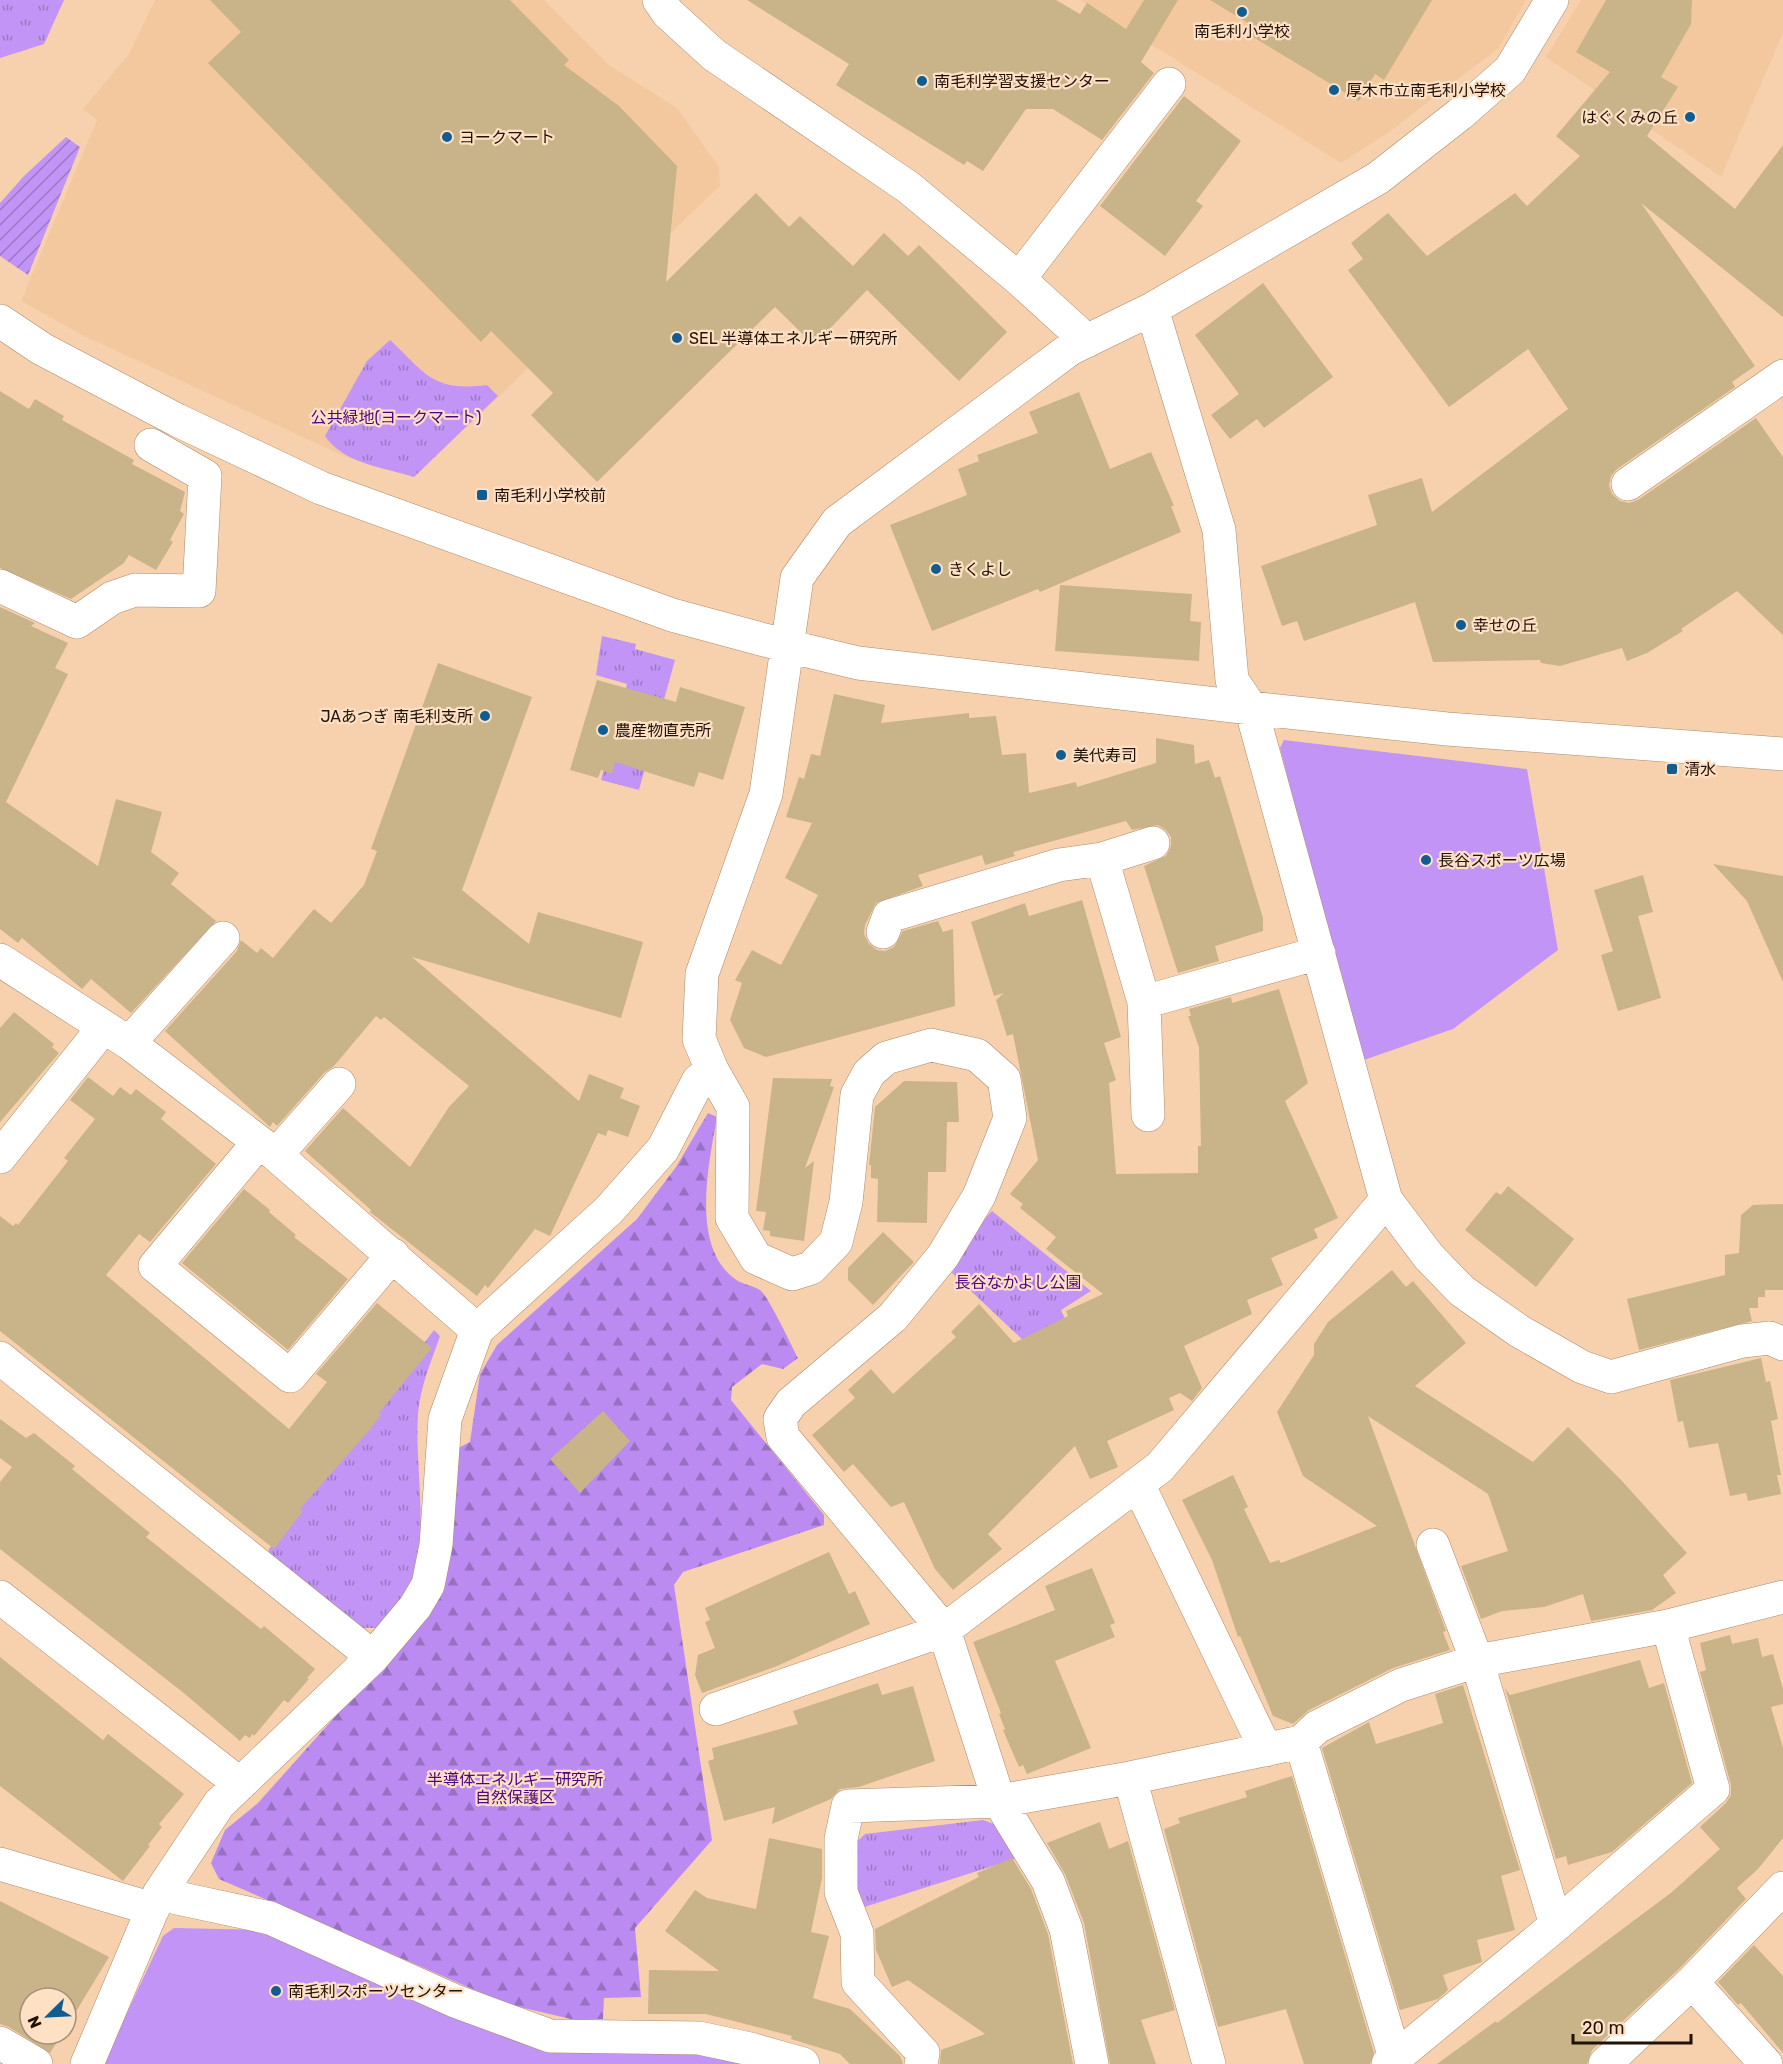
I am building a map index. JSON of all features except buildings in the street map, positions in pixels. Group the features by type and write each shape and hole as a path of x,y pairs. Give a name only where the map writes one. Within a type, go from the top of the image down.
{"street":[{"path":"659,0 668,13 714,55 908,187 1019,279 1087,341"},
{"path":"1092,2064 1066,1929 1048,1881 999,1801 944,1630 783,1437 780,1419 791,1403 893,1317 943,1256 979,1196 1011,1119 1004,1078 977,1055 931,1045 886,1058 869,1073 857,1095 846,1202 836,1242 811,1268 792,1274 756,1258 732,1218 733,1107 712,1070 699,1039 702,974 766,794 796,578 837,522 1070,349 1152,309 1378,178 1460,114 1510,70 1552,0"},
{"path":"1019,279 1169,84"},
{"path":"1152,309 1219,530 1232,680 1251,708 1386,1200 1429,1257 1462,1291 1519,1331 1582,1367 1611,1377 1742,1341 1770,1338 1783,1344"},
{"path":"0,321 42,349 177,420 321,488 672,615 787,646 858,663 1251,708 1447,729 1783,754"},
{"path":"1642,486 1666,444 1780,366"},
{"path":"0,586 77,622 112,598 135,590 199,591 205,476 151,445"},
{"path":"883,932 889,916 1059,865 1102,859 1154,843"},
{"path":"1102,859 1144,1002 1148,1114"},
{"path":"1,1154 116,1036 223,938"},
{"path":"1144,1002 1319,953"},
{"path":"0,960 116,1036 267,1149 393,1255 477,1330"},
{"path":"87,2064 156,1901 219,1804 373,1657 415,1607 428,1585 436,1545 445,1419 477,1330 609,1210 663,1149 698,1081 712,1070"},
{"path":"339,1084 267,1149 155,1266 290,1376 393,1255"},
{"path":"716,1709 944,1630 1138,1484 1160,1467 1386,1200"},
{"path":"0,1358 373,1657"},
{"path":"1138,1484 1266,1750"},
{"path":"1433,1545 1477,1661 1556,1926"},
{"path":"0,1597 240,1784"},
{"path":"921,2064 923,2052 858,1982 857,1933 841,1892 841,1839 838,1806 999,1801 1130,1778 1266,1750 1301,1742 1317,1727 1401,1685 1477,1661 1668,1626 1783,1597"},
{"path":"1301,1742 1391,2061 1556,1926 1713,1789 1668,1626"},
{"path":"1130,1778 1209,2064"},
{"path":"0,1864 156,1901 270,1918 455,2001 550,2036 699,2038 803,2064"},
{"path":"1605,2064 1692,1982 1783,1888"},
{"path":"1692,1982 1766,2064"},
{"path":"0,2043 36,2064"}],"shaded area":[{"path":"155,0 544,0 609,65 677,108 719,167 720,186 414,477 346,457 82,335 21,301 97,120 83,109 129,54"},
{"name":"厚木市立南毛利小学校","path":"1080,0 1526,0 1499,48 1389,132 1341,163"},
{"name":"はぐくみの丘","path":"1581,0 1783,0 1783,33 1721,177 1546,57"}],"green space":[{"path":"0,0 64,0 44,44 0,58"},
{"path":"66,137 80,147 28,275 0,256 0,203 24,176"},
{"name":"公共緑地(ヨークマート)","path":"390,340 432,378 454,386 487,385 498,396 414,477 353,459 333,445 325,436 367,361"},
{"path":"602,636 636,644 635,649 675,660 639,790 601,780 627,684 596,675"},
{"name":"長谷スポーツ広場","path":"1284,740 1527,769 1558,950 1453,1029 1361,1061 1280,748"},
{"name":"半導体エネルギー研究所 自然保護区","path":"708,1113 717,1117 707,1181 706,1205 713,1249 723,1267 738,1281 764,1294 798,1358 783,1369 762,1364 732,1387 731,1400 824,1515 824,1525 683,1572 674,1585 712,1840 635,1928 641,1997 604,1998 603,2019 575,2020 507,2004 219,1879 211,1863 225,1830 258,1803 434,1606 452,1451 470,1442 480,1374 497,1345 637,1219 676,1167"},
{"name":"長谷なかよし公園","path":"992,1211 1091,1291 1061,1310 1067,1323 1026,1343 952,1273 978,1226"},
{"path":"434,1330 440,1336 423,1385 418,1415 421,1531 415,1575 408,1593 379,1628 358,1628 269,1554 269,1549"},
{"path":"983,1820 1002,1827 1018,1858 858,1909 846,1852 865,1834"},
{"name":"南毛利スポーツセンター","path":"174,1928 269,1930 544,2046 704,2052 742,2064 103,2064 163,1936"}],"place":[{"name":"南毛利小学校","path":"1242,12"},
{"name":"南毛利学習支援センター","path":"922,81"},
{"name":"厚木市立南毛利小学校","path":"1334,90"},
{"name":"はぐくみの丘","path":"1690,117"},
{"name":"ヨークマート","path":"447,137"},
{"name":"SEL 半導体エネルギー研究所","path":"677,338"},
{"name":"南毛利小学校前","path":"482,495"},
{"name":"きくよし","path":"936,569"},
{"name":"幸せの丘","path":"1461,625"},
{"name":"JAあつぎ 南毛利支所","path":"485,716"},
{"name":"農産物直売所","path":"603,730"},
{"name":"美代寿司","path":"1061,755"},
{"name":"清水","path":"1672,769"},
{"name":"長谷スポーツ広場","path":"1426,860"},
{"name":"南毛利スポーツセンター","path":"276,1991"}]}
